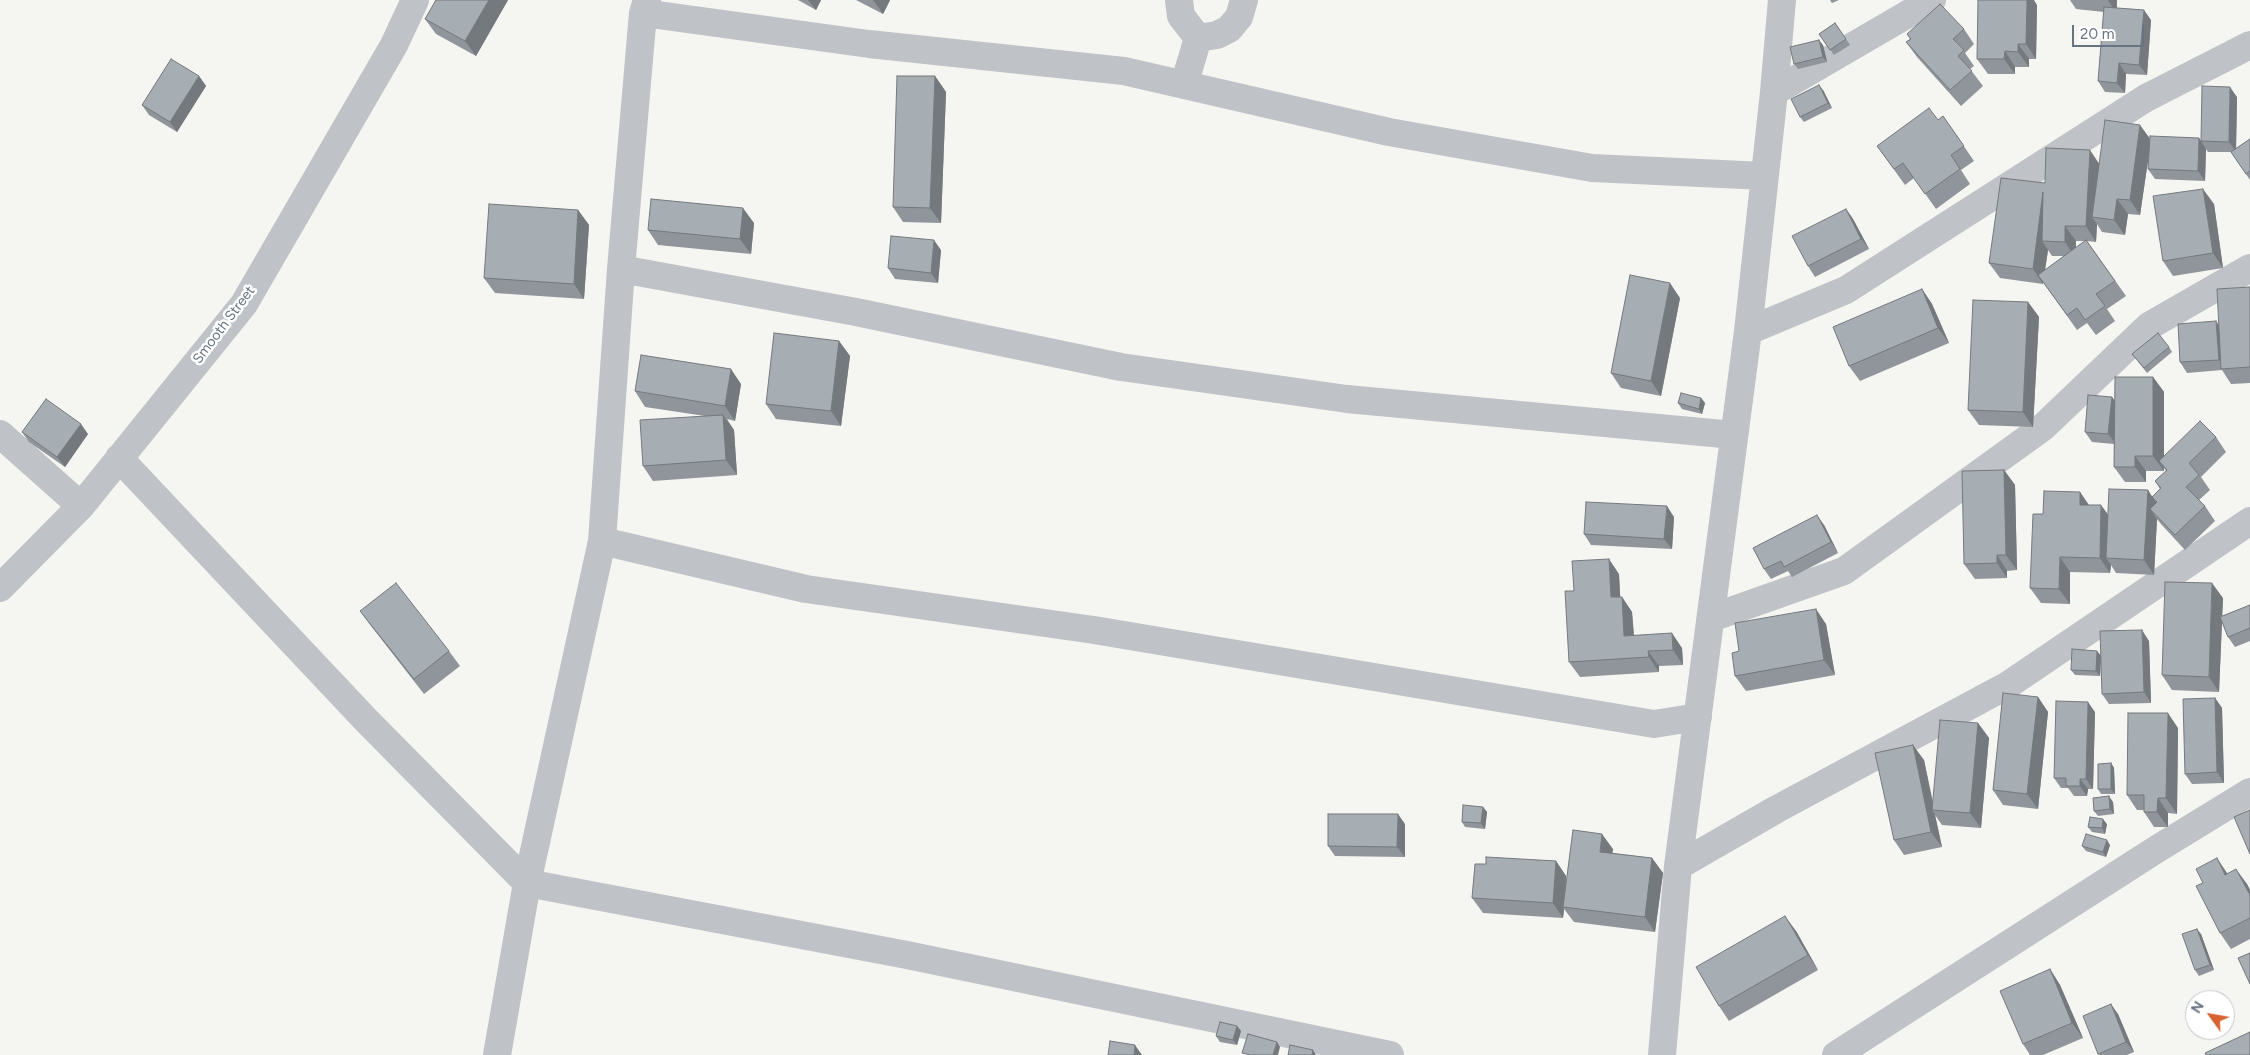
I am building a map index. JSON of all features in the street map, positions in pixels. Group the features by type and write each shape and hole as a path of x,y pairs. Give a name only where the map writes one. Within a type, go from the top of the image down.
{"street":[{"name":"Smooth Street","path":"0,588 81,506 244,304 394,45 415,0"},
{"path":"1179,0 1181,16 1198,38"},
{"path":"1198,38 1217,35 1229,30 1239,17 1244,0"},
{"path":"1662,1055 1678,866 1748,331 1782,0"},
{"path":"1774,92 1932,0"},
{"path":"498,1055 527,883 602,541 621,268 645,6 869,44 1124,71 1389,132 1592,168 1765,176"},
{"path":"1184,85 1198,38"},
{"path":"1748,331 1846,290 2146,98 2250,45"},
{"path":"621,268 856,312 1121,367 1347,399 1734,435"},
{"path":"1711,618 1844,571 2042,428 2148,326 2250,268"},
{"path":"0,434 81,506"},
{"path":"119,458 366,720 527,883 907,955 1390,1055"},
{"path":"1678,866 1777,809 2008,685 2250,521"},
{"path":"602,541 806,589 1094,630 1654,724 1698,717"},
{"path":"1836,1055 2157,849 2250,792"}],"building":[{"path":"436,0 489,0 465,41 425,19"},
{"path":"1978,0 2027,0 2026,44 2018,44 2018,52 2005,51 2004,59 1977,59"},
{"path":"1940,4 1964,29 1953,39 1964,50 1958,56 1972,71 1950,90 1906,42 1911,39 1907,34"},
{"path":"2104,7 2144,10 2139,65 2119,63 2117,83 2098,81"},
{"path":"1835,23 1846,39 1830,50 1819,34"},
{"path":"1819,40 1823,57 1794,64 1790,47"},
{"path":"171,59 199,76 170,122 142,105"},
{"path":"897,76 935,76 930,208 893,207"},
{"path":"1819,85 1828,103 1800,117 1791,99"},
{"path":"2202,86 2230,87 2229,142 2201,141"},
{"path":"1929,108 1938,120 1943,116 1964,146 1951,155 1960,169 1925,194 1903,163 1894,169 1877,146"},
{"path":"2105,120 2140,125 2130,200 2117,199 2114,220 2092,217"},
{"path":"2150,136 2199,138 2198,171 2148,169"},
{"path":"2250,139 2250,171 2246,174 2231,152"},
{"path":"2046,148 2090,150 2086,226 2065,226 2065,242 2042,241 2043,192 2033,269 1989,263 2001,178 2045,183"},
{"path":"2203,189 2213,253 2163,261 2153,196"},
{"path":"651,199 743,208 740,239 648,230"},
{"path":"489,204 578,210 574,284 484,278"},
{"path":"1846,209 1861,239 1808,266 1792,236"},
{"path":"891,236 934,240 931,273 888,268"},
{"path":"2086,240 2115,281 2096,294 2105,306 2085,320 2077,308 2067,315 2038,275"},
{"path":"1630,275 1670,283 1651,381 1611,373"},
{"path":"2250,287 2250,367 2221,369 2217,289"},
{"path":"1922,289 1938,328 1849,366 1833,327"},
{"path":"1973,300 2028,302 2023,412 1968,410"},
{"path":"2216,321 2219,360 2180,362 2178,324"},
{"path":"774,333 839,341 831,411 766,404"},
{"path":"2158,333 2169,347 2144,368 2132,354"},
{"path":"641,355 731,369 725,406 635,391"},
{"path":"2115,377 2153,377 2153,456 2135,456 2135,467 2114,467"},
{"path":"1681,393 1701,398 1699,409 1678,403"},
{"path":"2088,395 2112,397 2108,434 2085,432"},
{"path":"46,399 81,424 57,457 22,432"},
{"path":"723,415 726,460 643,466 640,420"},
{"path":"2200,421 2216,437 2189,463 2199,475 2186,487 2205,506 2175,535 2150,509 2157,502 2152,497 2161,488 2155,481 2167,470 2159,461"},
{"path":"2004,470 2006,555 1997,555 1997,563 1964,564 1962,471"},
{"path":"2109,489 2148,490 2144,560 2106,558"},
{"path":"2044,491 2080,492 2080,505 2101,505 2100,558 2060,557 2059,589 2030,588 2033,514 2043,514"},
{"path":"1586,502 1667,506 1664,539 1584,534"},
{"path":"1817,515 1831,542 1784,567 1781,561 1764,569 1753,548"},
{"path":"1609,559 1611,597 1622,597 1624,636 1672,633 1673,650 1648,651 1649,657 1569,662 1565,591 1574,591 1572,561"},
{"path":"2165,582 2212,583 2209,677 2162,675"},
{"path":"396,583 449,651 414,679 360,611"},
{"path":"2250,605 2250,628 2228,637 2220,617"},
{"path":"1816,609 1824,660 1735,676 1732,653 1739,651 1735,623"},
{"path":"2142,630 2144,692 2102,694 2100,631"},
{"path":"2072,649 2097,651 2096,671 2071,670"},
{"path":"2003,693 2038,697 2027,794 1993,790"},
{"path":"2215,698 2217,772 2185,774 2183,699"},
{"path":"2056,701 2088,702 2086,779 2080,779 2080,786 2066,786 2066,778 2054,778"},
{"path":"2128,713 2168,713 2166,798 2158,798 2157,812 2144,812 2144,795 2127,795"},
{"path":"1940,720 1978,723 1970,813 1932,810"},
{"path":"1913,745 1931,832 1894,840 1875,753"},
{"path":"2111,763 2111,789 2098,789 2098,764"},
{"path":"2109,796 2110,809 2094,811 2093,798"},
{"path":"1463,805 1483,807 1481,823 1462,822"},
{"path":"2250,810 2250,854 2234,817"},
{"path":"1328,814 1398,814 1397,847 1328,846"},
{"path":"2090,817 2103,819 2102,828 2088,827"},
{"path":"1573,830 1602,834 1600,852 1652,858 1645,917 1563,907"},
{"path":"2086,834 2107,840 2103,852 2082,846"},
{"path":"1486,857 1556,861 1553,903 1472,898 1475,864 1486,864"},
{"path":"2217,858 2225,875 2236,869 2250,895 2250,918 2220,933 2196,886 2203,883 2196,869"},
{"path":"1785,916 1808,955 1719,1006 1696,967"},
{"path":"2197,929 2210,965 2195,970 2182,934"},
{"path":"2250,953 2250,984 2238,958"},
{"path":"2050,969 2072,1023 2023,1044 2000,991"},
{"path":"2111,1004 2126,1042 2098,1054 2083,1016"},
{"path":"1220,1022 1237,1026 1233,1040 1216,1036"},
{"path":"2250,1032 2250,1055 2206,1055 2205,1053"},
{"path":"1248,1034 1277,1042 1273,1055 1242,1053"},
{"path":"1110,1041 1135,1045 1134,1055 1108,1055"},
{"path":"1290,1045 1313,1050 1312,1055 1288,1055"}]}
